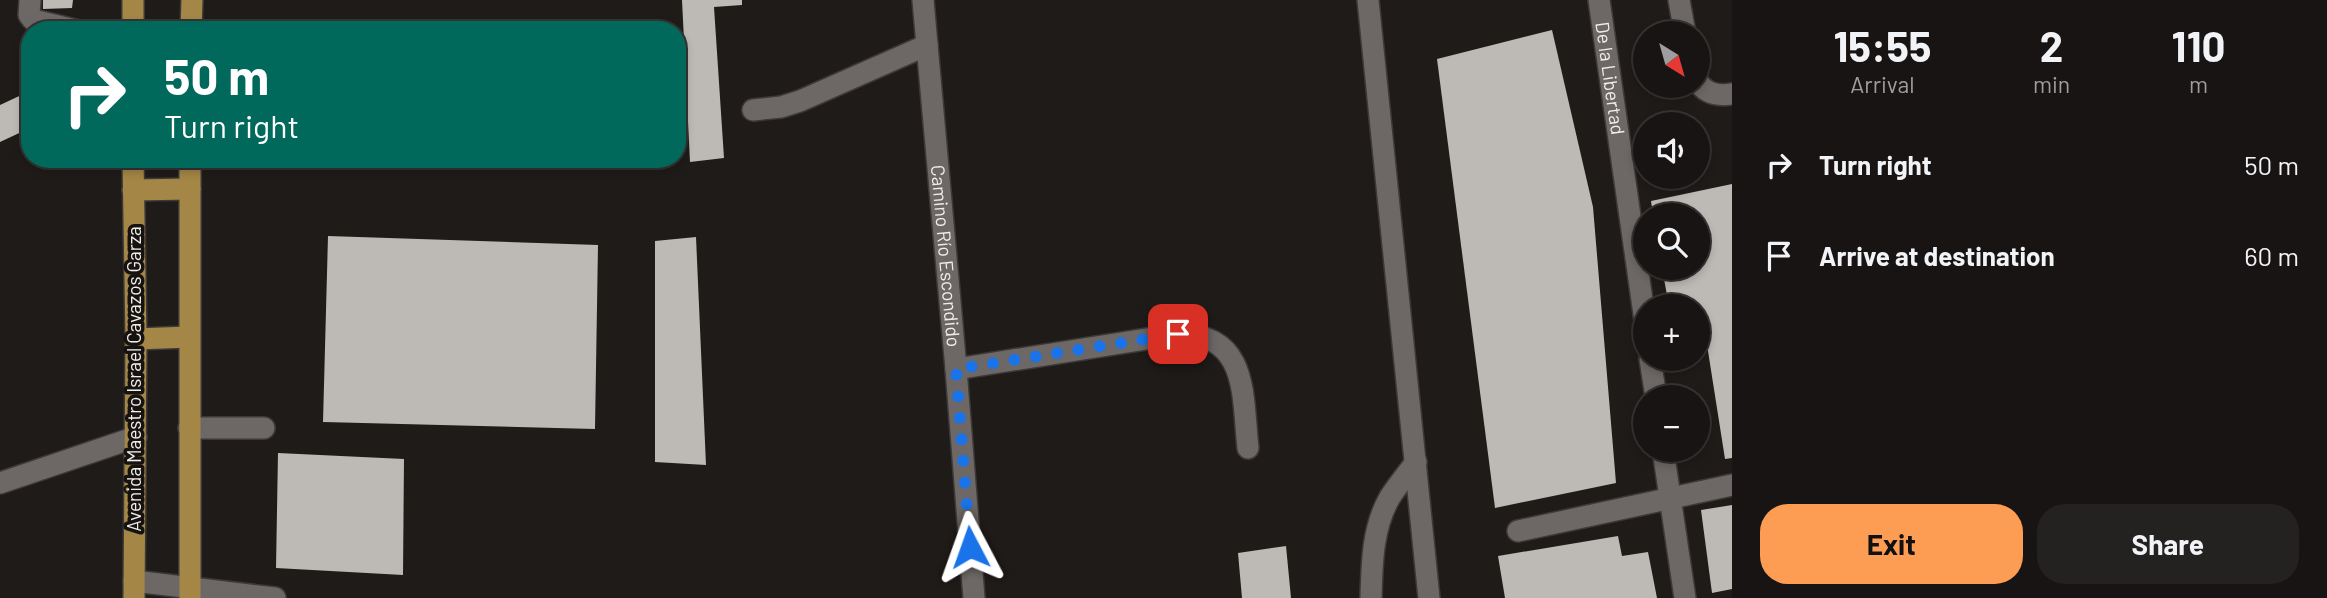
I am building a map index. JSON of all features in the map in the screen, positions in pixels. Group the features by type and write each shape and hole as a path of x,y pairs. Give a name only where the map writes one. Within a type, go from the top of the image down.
{"main road":[{"path":"133,0 133,21"},
{"path":"191,21 192,0"},
{"name":"Avenida Maestro Israel Cavazos Garza","path":"133,168 136,339 134,589"},
{"path":"190,168 190,592"},
{"path":"133,190 190,189"},
{"path":"136,339 189,337"}],"street":[{"path":"30,0 29,15 37,21"},
{"name":"Camino Río Escondido","path":"923,0 974,598"},
{"path":"1368,0 1429,598"},
{"name":"De la Libertad","path":"1599,0 1641,294"},
{"path":"1679,0 1683,21"},
{"path":"753,110 781,107 800,101 927,45"},
{"path":"1710,92 1719,96 1732,94"},
{"path":"956,369 1178,334 1201,335 1220,344 1236,364 1241,380 1248,448"},
{"path":"189,428 264,428"},
{"path":"0,483 136,437"},
{"path":"1371,598 1372,561 1377,528 1390,498 1416,462"},
{"path":"1665,462 1685,598"},
{"path":"1518,531 1732,485"},
{"path":"134,589 275,598"}],"building":[{"path":"43,0 73,0 72,8 43,9"},
{"path":"682,0 742,0 742,5 714,7 724,158 690,162 686,21 683,21"},
{"path":"1552,30 1593,207 1616,483 1495,508 1437,59"},
{"path":"21,95 21,132 0,142 0,105"},
{"path":"1732,184 1732,458 1725,459 1710,364 1710,294 1667,294 1664,280 1710,280 1710,203 1651,201"},
{"path":"328,236 598,245 595,429 323,422"},
{"path":"696,237 706,465 655,462 655,241"},
{"path":"278,453 404,459 403,575 276,568"},
{"path":"1732,505 1732,589 1712,593 1701,510"},
{"path":"1618,536 1622,556 1648,552 1657,598 1505,598 1498,556"},
{"path":"1286,546 1291,598 1242,598 1238,553"}],"route":[{"path":"970,547 956,369 1178,334"}]}
